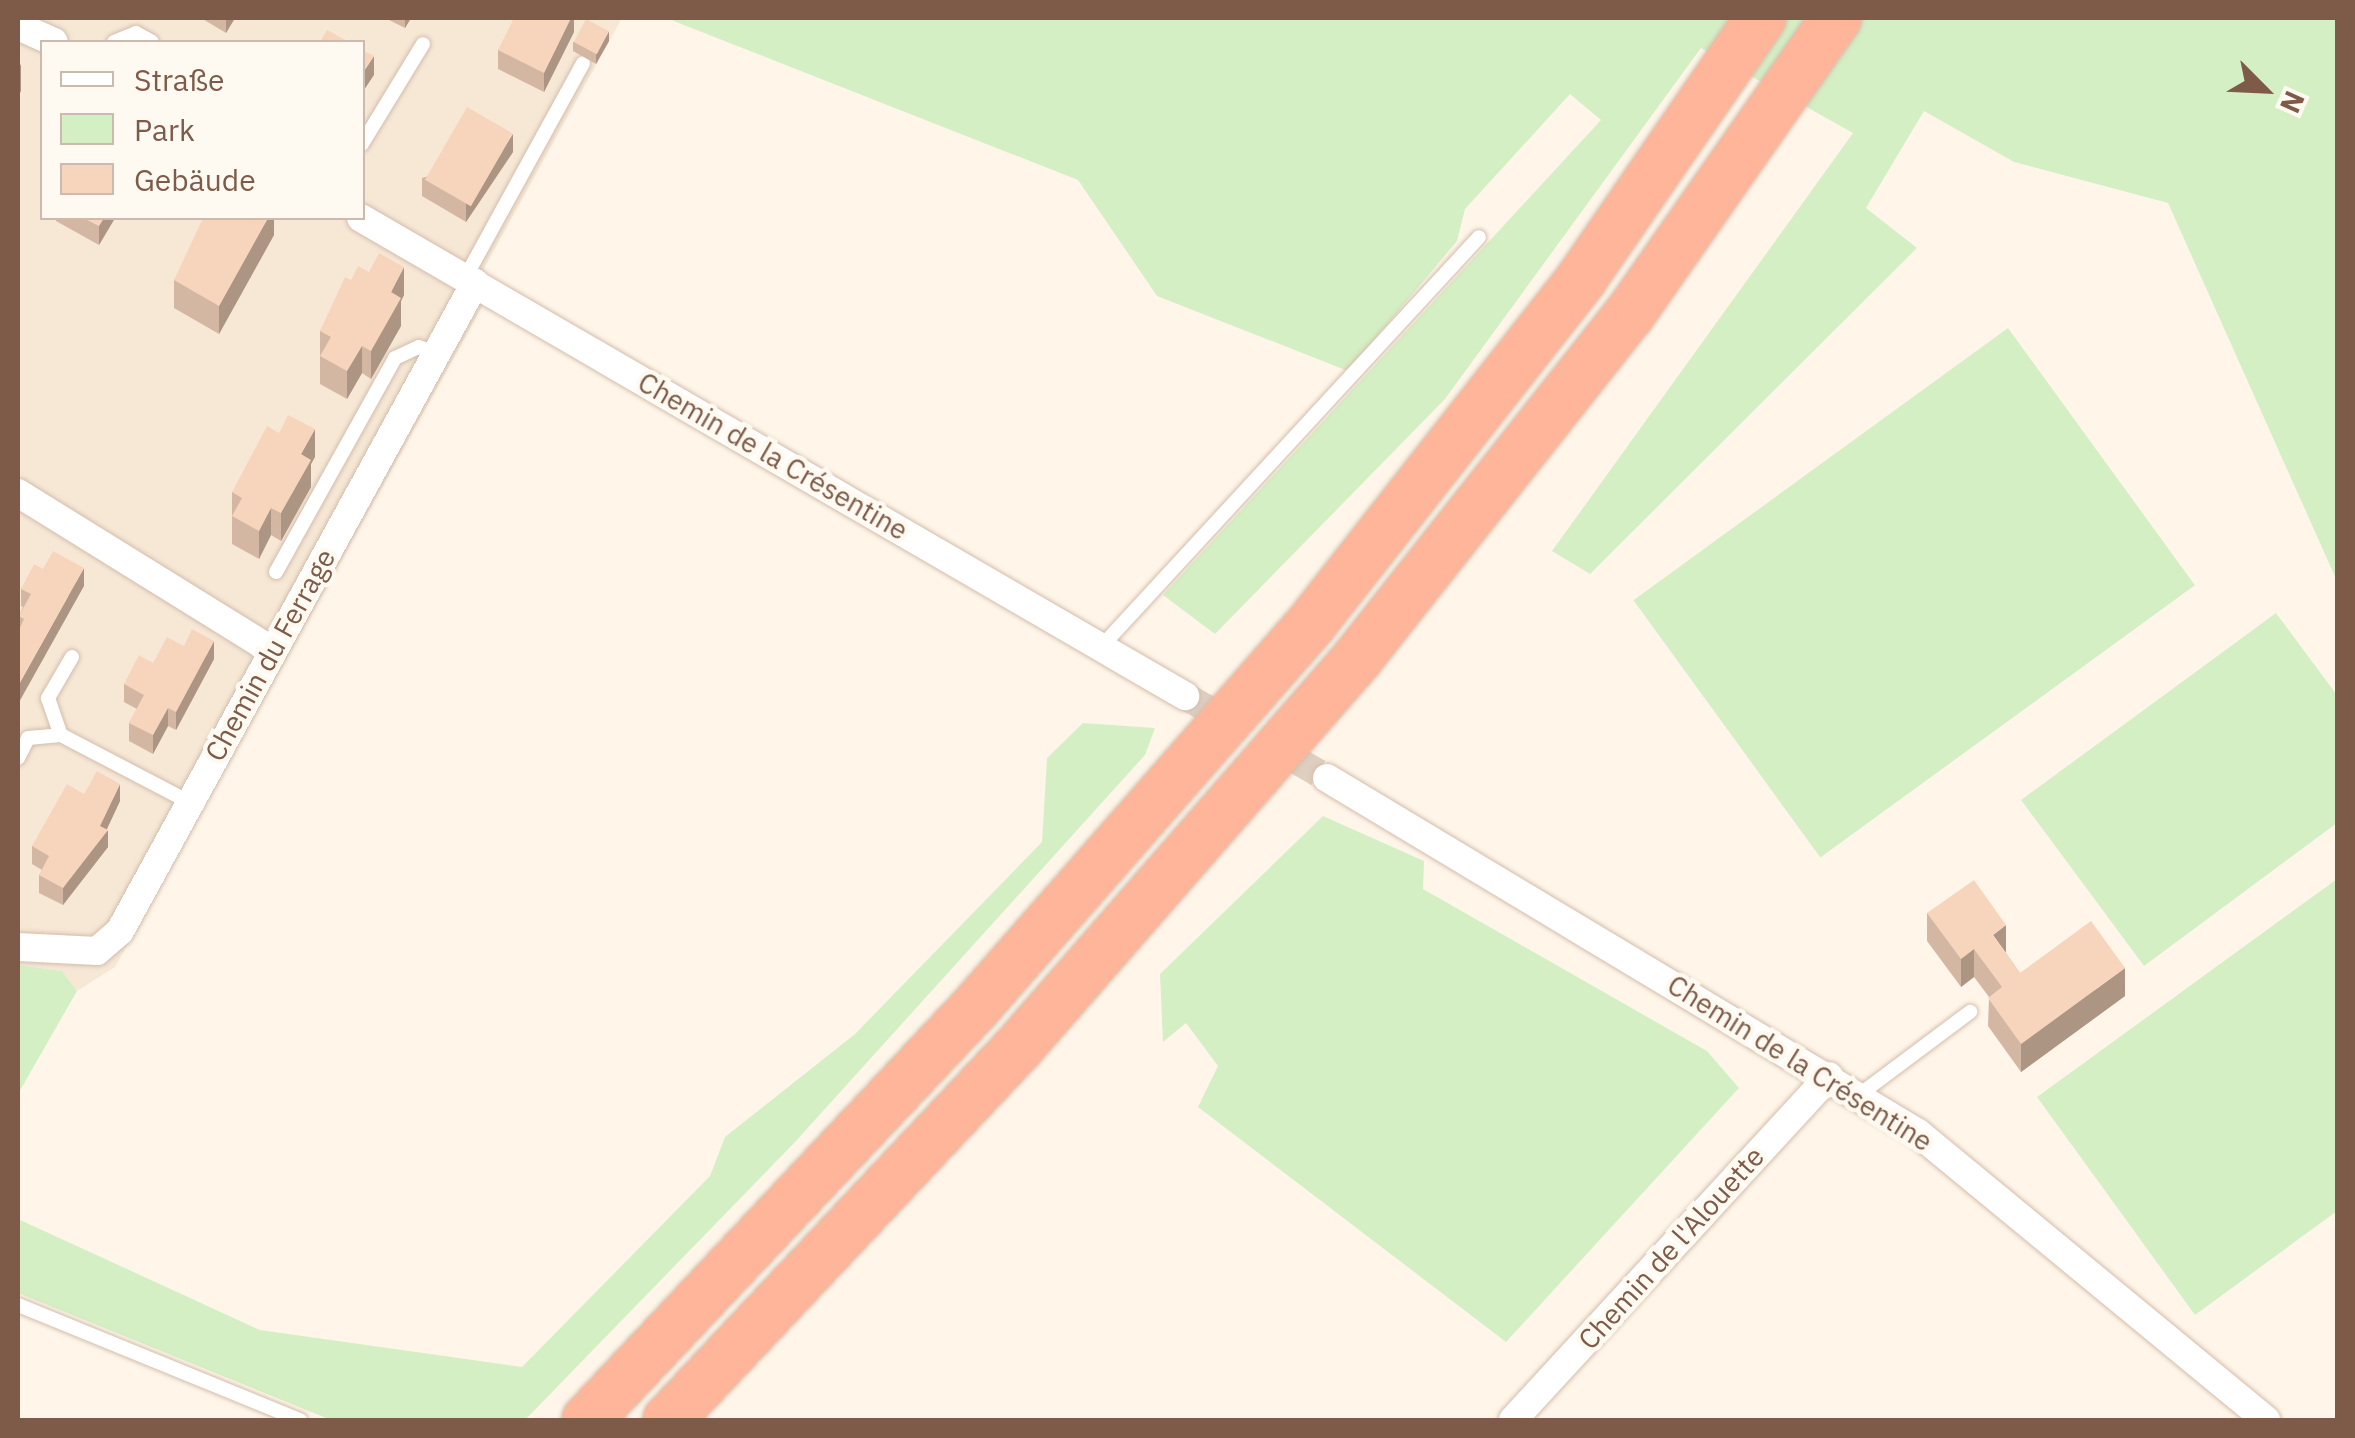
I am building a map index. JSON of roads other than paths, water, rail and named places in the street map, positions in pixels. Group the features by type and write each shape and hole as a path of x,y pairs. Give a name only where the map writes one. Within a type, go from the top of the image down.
{"highway":[{"path":"668,1420 1056,1005 1357,659 1598,356 1826,33"},
{"path":"587,1420 986,995 1311,624 1572,292 1750,34"}],"street":[{"path":"18,26 50,40"},
{"name":"Chemin de la Crésentine","path":"365,220 1185,696"},
{"name":"Chemin du Ferrage","path":"18,947 97,951 120,931 436,353 470,280"},
{"path":"18,493 272,650"},
{"name":"Chemin de la Crésentine","path":"1327,778 1830,1076 1918,1133 2266,1420"},
{"name":"Chemin de l'Alouette","path":"1514,1420 1830,1076"}],"lane":[{"path":"119,40 136,33 148,40"},
{"path":"365,139 423,44"},
{"path":"470,280 583,63"},
{"path":"1102,646 1479,238"},
{"path":"276,572 395,358 419,347 436,353"},
{"path":"61,734 48,698 72,657"},
{"path":"18,758 28,738 61,734 190,802"},
{"path":"1859,1094 1970,1012"},
{"path":"18,1305 300,1420"}],"tunnel":[{"path":"1185,696 1327,778"}]}
